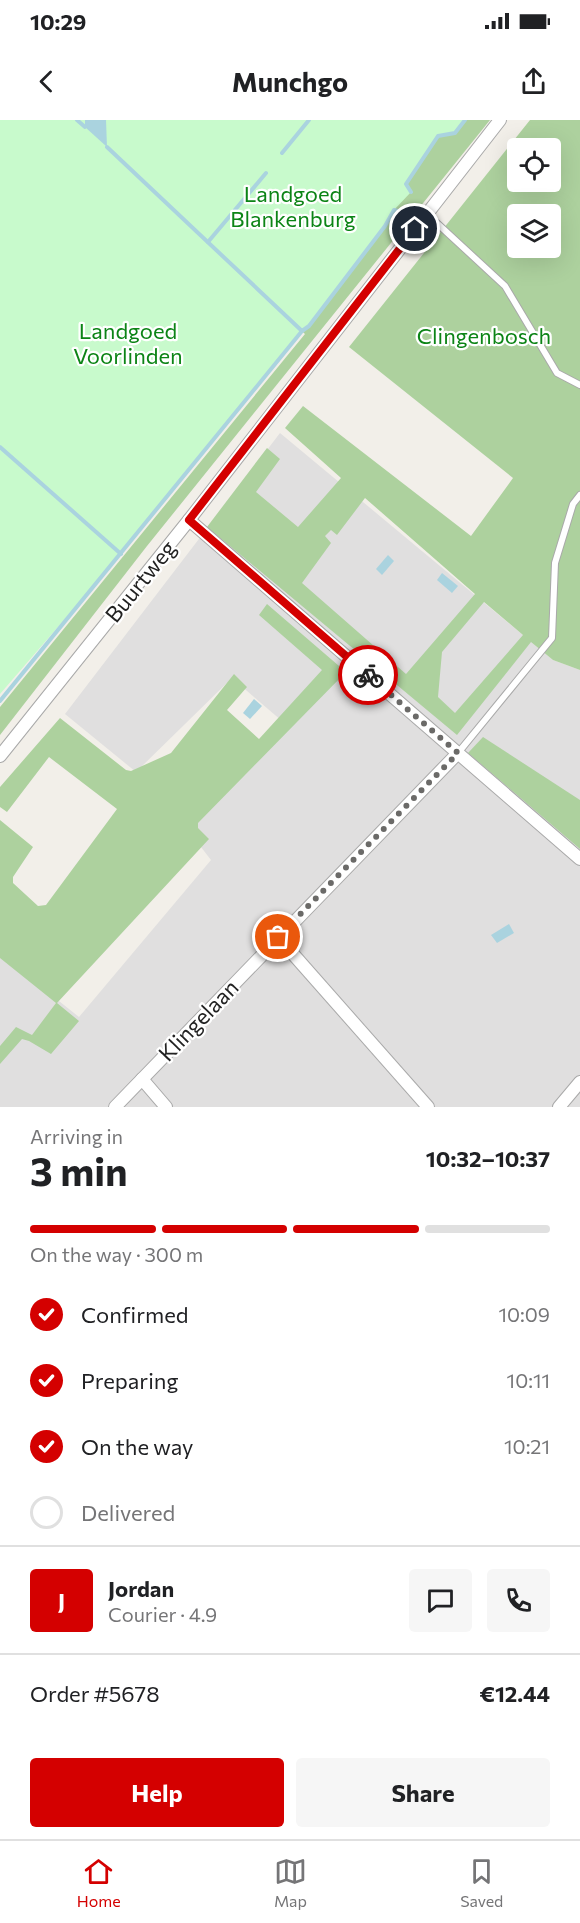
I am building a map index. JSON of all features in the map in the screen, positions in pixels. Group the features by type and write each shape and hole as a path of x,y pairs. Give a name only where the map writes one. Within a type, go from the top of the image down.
{"street":[{"name":"Buurtweg","path":"0,756 189,520 500,120"},
{"path":"189,520 580,860"},
{"name":"Klingelaan","path":"115,1107 458,753"},
{"path":"278,937 428,1107"},
{"path":"142,1079 166,1107"},
{"path":"559,1107 580,1082"}],"lane":[{"path":"427,214 505,286 557,373 580,385"},
{"path":"458,753 552,638 555,563 573,504 580,495"}],"shaded area":[{"path":"280,433 553,660 580,670 580,1107 0,1107 0,954 79,1017 211,860 180,820 282,721 232,678 136,772 65,714"}],"green space":[{"name":"Landgoed Voorlinden","path":"0,120 465,120 455,133 438,137 406,184 411,192 394,210 385,226 309,326 302,331 121,554 0,694"},
{"name":"Landgoed Blankenburg","path":"106,120 490,120 147,546 0,735 0,707 305,334 195,232"},
{"name":"Clingenbosch","path":"530,120 580,120 580,670 553,660 531,642 457,735 207,527 267,448 280,459 256,492 298,527 341,478 285,428 303,406 471,536 513,478 349,347 507,149 507,192 561,192 561,138 516,138","holes":["365,498 475,594 406,674 302,583 331,543 325,536 331,530 337,535","484,602 523,635 455,713 438,697 442,652"]},
{"path":"267,604 346,672 198,823 198,828 209,839 57,1003 79,1021 51,1054 22,1039 0,1064 0,1046 16,1027 32,1035 56,1003 0,958 0,820 33,847 13,877 13,883 38,906 46,905 117,809 49,757 7,812 0,807 0,787 60,718 126,770 131,771 171,753 234,674 247,687 227,710 259,739 322,670 259,615"},
{"path":"483,737 580,800 580,849 468,753"}],"water":[{"path":"85,120 106,120 107,147 85,127"},
{"path":"388,555 394,561 382,575 376,569"},
{"path":"442,573 458,586 452,593 437,580"},
{"path":"254,699 262,706 250,719 243,713"},
{"path":"509,924 514,933 497,943 491,935"}],"waterway":[{"path":"77,120 85,127"},
{"path":"282,153 309,120"},
{"path":"411,192 406,184 438,136 455,133 465,120"},
{"path":"107,147 302,331"},
{"path":"208,242 266,173"},
{"path":"0,701 302,331 309,326 385,226 394,210 401,212"},
{"path":"0,447 121,554"}],"way so far":[{"path":"278,937 458,753 368,675"}],"route":[{"path":"368,675 189,520 415,229"}]}
